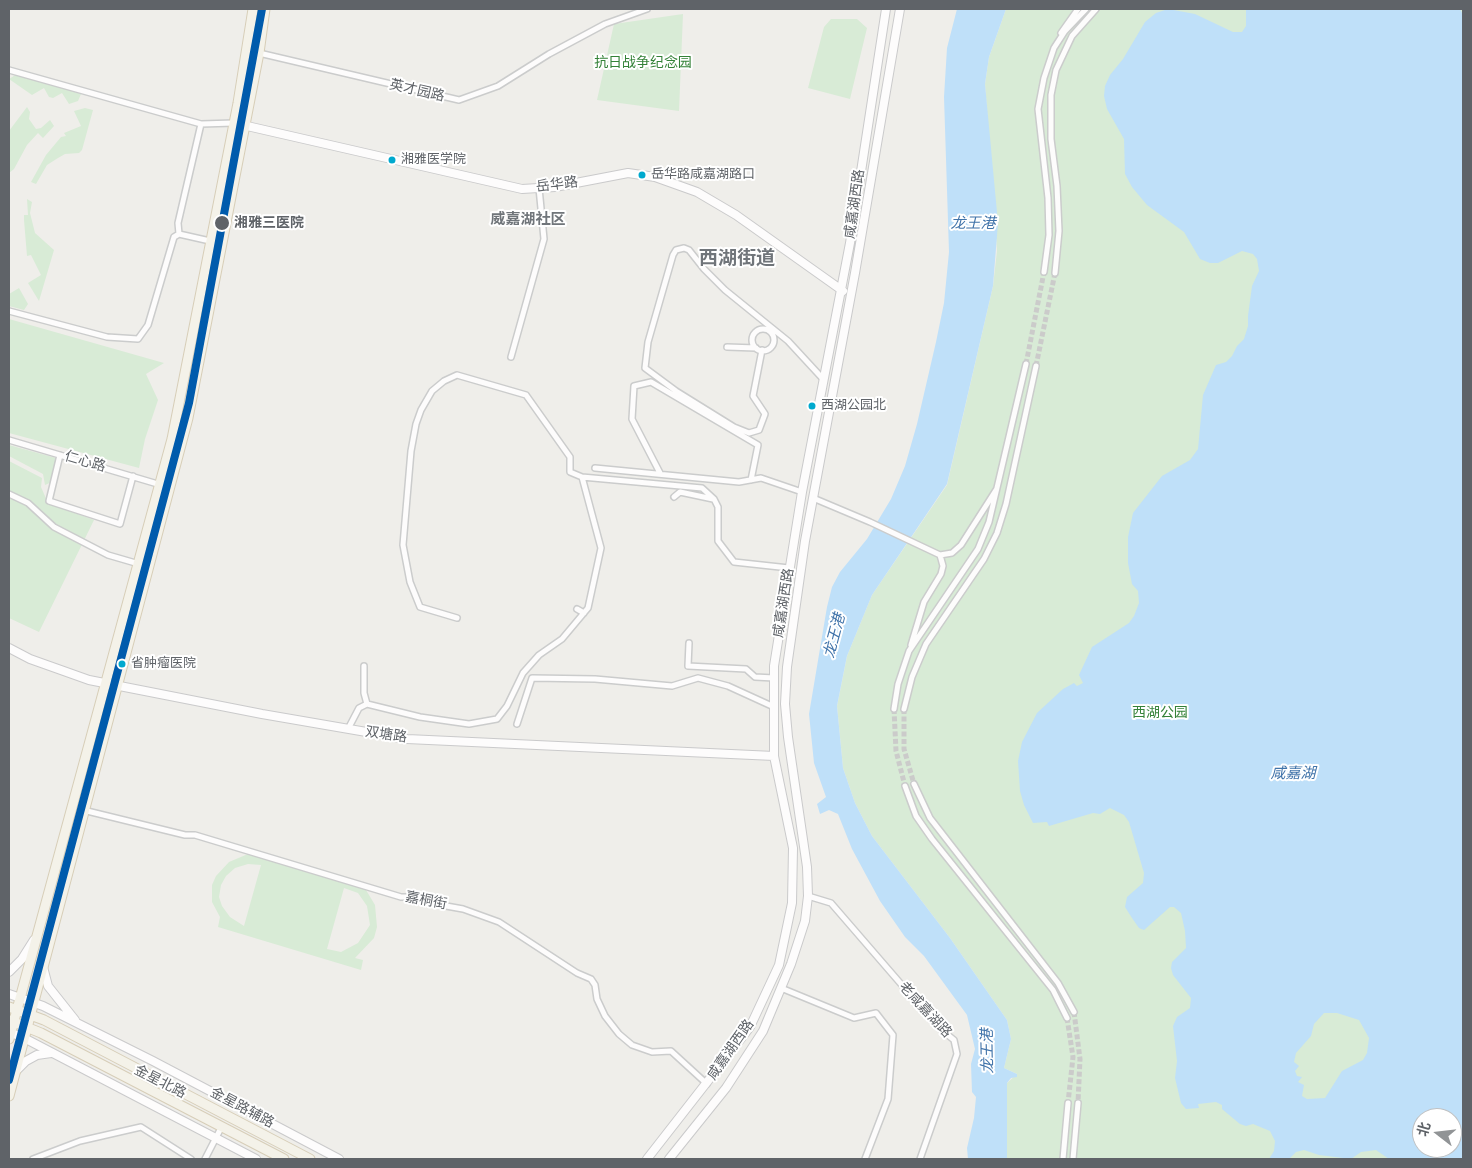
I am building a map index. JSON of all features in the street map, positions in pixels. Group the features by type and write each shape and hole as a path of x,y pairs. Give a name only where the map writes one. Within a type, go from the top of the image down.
{"main road":[{"path":"9,1096 82,810 177,416 234,123 253,9"},
{"path":"256,1159 24,1038 9,1035 13,1008 20,998 35,938 49,897 112,684 188,418 259,53 265,9"},
{"name":"咸嘉湖西路","path":"648,1159 708,1084 750,1027 779,965 792,903 793,848 774,756 774,678 802,492 850,243 885,9"},
{"name":"咸嘉湖西路","path":"670,1159 726,1088 763,1031 805,921 808,896 805,845 792,774 785,704 791,627 900,9"},
{"name":"岳华路","path":"234,123 522,189 539,188 628,173 656,177 697,192 840,290 851,295"},
{"name":"双塘路","path":"9,648 30,659 89,680 347,730 407,739 774,756"},
{"path":"9,972 22,959 35,938"},
{"path":"43,966 48,986 78,1024"},
{"name":"金星路辅路","path":"9,994 33,1002 78,1024 339,1159"},
{"name":"金星北路","path":"13,1008 30,1014 310,1159"},
{"name":"金星北路","path":"11,1021 27,1027 284,1159"},
{"path":"15,1072 26,1061 37,1055 45,1052 54,1054"}],"street":[{"name":"英才园路","path":"259,53 459,100 498,86 549,54 605,24 647,9"},
{"path":"1044,272 1048,235 1048,198 1038,109 1044,78 1054,51 1064,27 1078,9"},
{"path":"1054,51 1065,31 1086,9"},
{"path":"1054,273 1059,231 1058,186 1051,139 1050,95 1056,70 1072,36 1096,9"},
{"path":"9,70 201,124 234,123"},
{"path":"179,234 178,224 201,124"},
{"path":"512,357 544,239 539,188"},
{"path":"9,310 107,337 138,339 148,325 174,237 179,234 210,240"},
{"path":"762,350 753,396 765,414 758,430 749,433 734,427 676,391 645,368 648,342 672,255 676,250 684,248 689,250 704,270 725,290 788,341 824,380"},
{"path":"727,347 762,350 770,348 774,341 772,334 767,329 760,329 754,334 752,341 756,348"},
{"path":"909,651 978,548 990,522 1026,364"},
{"path":"904,709 912,677 926,644 984,559 997,532 1006,504 1036,366"},
{"path":"457,618 420,607 410,582 403,545 411,451 420,410 432,391 444,381 457,375 526,395 570,457 570,472 582,477 702,488 714,499 718,507 718,541 734,562 790,568"},
{"path":"660,473 632,419 634,386 651,382 758,445 751,480"},
{"name":"仁心路","path":"9,440 161,485"},
{"path":"60,455 49,501 120,524 133,476"},
{"path":"595,468 738,482 761,478 802,492"},
{"path":"347,730 358,708 367,704 420,717 470,724 497,718 507,706 524,673 539,655 562,639 588,608 601,548 582,477"},
{"path":"813,498 940,555 952,553 962,545 999,485"},
{"path":"674,497 680,492 714,499"},
{"path":"9,494 28,503 54,527 108,555 140,564"},
{"path":"894,709 898,684 924,602 941,574 943,566 940,555"},
{"path":"577,609 584,613"},
{"path":"689,643 688,666 746,669 756,677 774,678"},
{"path":"364,666 364,693 367,704"},
{"path":"517,724 532,678 595,679 672,686 698,678 728,686 774,707"},
{"path":"914,784 930,818 1058,983 1074,1012"},
{"path":"905,786 916,816 932,839 1053,990 1067,1018"},
{"name":"嘉桐街","path":"82,810 218,841 401,896 417,897 435,904 469,910 499,922 577,973 590,979 595,985 597,999 605,1016 619,1034 632,1045 652,1052 671,1051 708,1084"},
{"name":"老咸嘉湖路","path":"808,896 831,903 939,1028 954,1040 957,1054 920,1159"},
{"path":"781,988 854,1018 876,1013 893,1035 888,1098 865,1159"},
{"path":"1073,1159 1078,1102"},
{"path":"1063,1159 1068,1103"},
{"path":"204,1159 222,1126"},
{"path":"34,1159 80,1141 141,1127 191,1159"}],"green space":[{"name":"西湖公园","path":"1006,9 1463,9 1463,1159 1007,1159 1007,1083 1017,1074 1004,1068 1011,1039 1007,1020 950,938 872,836 855,803 843,768 837,706 847,656 872,595 947,485 993,286 997,251 985,84 989,57"},
{"name":"抗日战争纪念园","path":"683,14 679,111 597,100 614,24"},
{"path":"831,19 857,19 867,28 850,99 808,88 824,27"},
{"path":"17,74 81,94 78,101 69,104 62,93 53,98 49,97 44,88 32,95 9,79"},
{"path":"27,107 30,112 29,119 36,129 41,128 50,120 54,126 43,138 38,133 27,145 14,169 9,173 9,131"},
{"path":"85,108 93,110 82,150 79,153 65,154 58,158 47,165 36,184 31,182 46,155 61,137 66,136 64,133 81,126 74,111"},
{"path":"27,199 32,202 30,213 35,233 54,250 39,301 28,283 41,275 31,255 27,256 24,215 28,215"},
{"path":"19,288 28,304 24,310 9,306 9,294"},
{"path":"9,319 164,363 146,374 158,400 145,439 139,468 9,433"},
{"path":"9,445 56,458 52,482 45,485 43,474 9,456"},
{"path":"9,461 42,478 41,487 48,503 94,520 39,632 9,618"},
{"path":"248,854 361,886 366,890 375,905 377,927 374,938 355,958 363,960 361,970 218,927 220,917 212,902 212,885 216,876 229,862","holes":["248,864 261,865 244,926 230,917 222,906 219,897 221,885 226,876 235,868","344,888 358,893 367,906 370,925 358,943 341,952 327,949"]}],"water":[{"name":"龙王港","path":"957,9 1006,9 989,57 985,84 998,223 993,286 947,484 872,595 847,656 837,706 843,768 855,803 872,836 950,938 1007,1020 1011,1039 1004,1068 1017,1074 1017,1077 1011,1078 1007,1083 1007,1159 968,1159 967,1148 974,1118 976,1097 972,1092 971,1064 975,1049 967,1015 924,956 905,937 880,901 852,849 838,814 829,810 820,814 817,804 826,797 814,763 809,714 832,587 840,572 867,539 891,499 905,466 936,342 944,303 949,252 944,97 947,48"},
{"name":"咸嘉湖","path":"1168,9 1195,14 1233,32 1242,32 1246,26 1246,9 1460,9 1463,15 1463,1159 1389,1159 1376,1150 1361,1152 1351,1159 1319,1155 1304,1150 1296,1152 1289,1159 1269,1159 1274,1151 1275,1141 1270,1131 1253,1124 1246,1126 1240,1124 1222,1109 1222,1105 1216,1102 1198,1104 1199,1108 1186,1109 1181,1103 1175,1078 1177,1061 1173,1026 1177,1017 1190,1008 1191,998 1173,975 1171,968 1172,962 1186,948 1181,913 1174,907 1170,907 1144,930 1139,928 1125,907 1127,897 1143,883 1144,873 1129,822 1124,815 1110,808 1100,814 1093,813 1049,826 1047,822 1033,823 1024,805 1020,791 1018,761 1022,742 1037,713 1063,689 1074,683 1077,686 1083,683 1079,675 1092,647 1129,623 1134,616 1139,603 1138,591 1132,584 1128,563 1128,537 1133,513 1162,476 1190,460 1198,449 1203,395 1216,365 1226,362 1244,339 1248,326 1252,286 1259,271 1257,259 1253,254 1242,251 1218,263 1210,263 1200,259 1184,232 1147,205 1132,187 1125,174 1124,139 1107,109 1104,96 1105,86 1110,75 1123,59 1145,22 1156,13","holes":["1324,1013 1337,1013 1359,1020 1369,1038 1367,1053 1363,1060 1342,1071 1325,1098 1307,1099 1302,1096 1304,1085 1298,1082 1302,1077 1297,1076 1295,1071 1299,1066 1294,1062 1296,1053 1311,1036 1314,1024"]}],"tunnel":[{"path":"1026,364 1044,272"},
{"path":"1036,366 1055,273"},
{"path":"894,709 896,751 905,786"},
{"path":"904,709 904,749 914,784"},
{"path":"1074,1012 1080,1059 1078,1103"},
{"path":"1067,1018 1073,1057 1068,1103"}],"transit line":[{"path":"9,1080 189,403 262,9"}],"place":[{"name":"湘雅医学院","path":"392,160"},
{"name":"岳华路咸嘉湖路口","path":"642,175"},
{"name":"湘雅三医院","path":"222,223"},
{"name":"西湖公园北","path":"812,406"},
{"name":"省肿瘤医院","path":"122,664"}],"district":[{"name":"威嘉湖社区","path":"528,220"},
{"name":"西湖街道","path":"737,259"}]}
